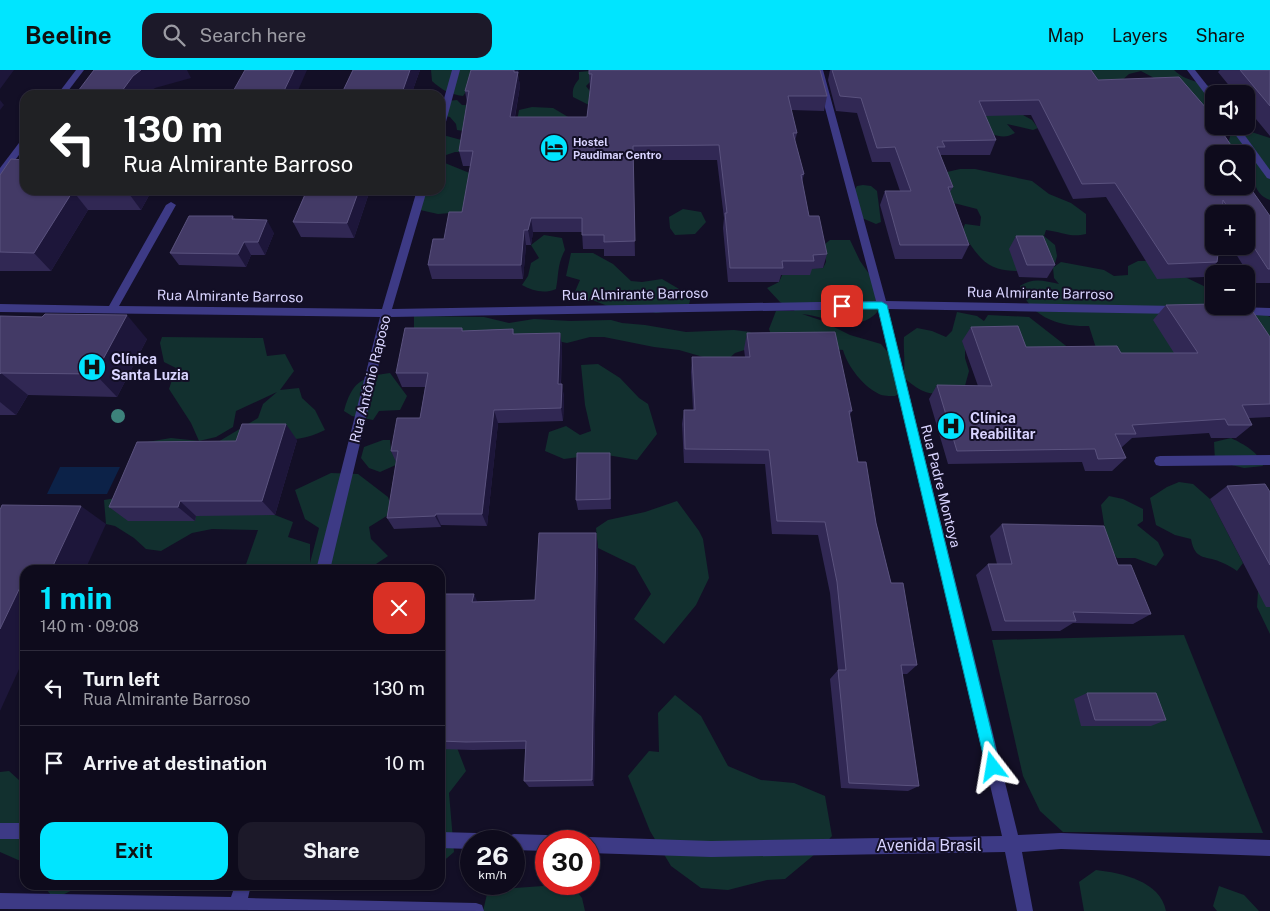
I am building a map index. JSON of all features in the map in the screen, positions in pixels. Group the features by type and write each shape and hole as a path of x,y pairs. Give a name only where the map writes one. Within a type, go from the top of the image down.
{"street":[{"path":"65,90 80,70"},
{"path":"445,111 456,70"},
{"name":"Rua Padre Montoya","path":"819,70 882,305 1012,844 1025,911"},
{"path":"1191,70 1205,88"},
{"path":"1240,135 1270,176"},
{"path":"0,174 20,148"},
{"name":"Rua Antônio Raposo","path":"325,565 386,313 421,195"},
{"path":"112,310 171,205"},
{"name":"Rua Almirante Barroso","path":"0,308 386,313 882,305 1190,310"},
{"path":"1255,312 1270,312"},
{"path":"1160,461 1270,460"},
{"path":"0,831 20,831"},
{"path":"445,840 460,841"},
{"name":"Avenida Brasil","path":"600,845 712,849 1061,842 1270,848"},
{"path":"236,908 241,890"},
{"path":"0,901 236,908 476,911"}],"green space":[{"path":"431,70 481,70 463,96 450,93 432,81"},
{"path":"1046,70 1174,70 1186,78 1207,85 1205,85 1205,123 1156,79 1141,71 1129,74 1120,82 1108,85"},
{"path":"590,71 594,78 586,86 592,94 591,106 573,97 574,87 579,79 579,72"},
{"path":"933,96 1023,115 1032,120 1038,128 1033,130 1007,124 1015,133 1009,136 991,134"},
{"path":"445,100 457,100 462,105 502,106 470,132 457,130 456,124 450,117 445,116"},
{"path":"532,107 553,108 580,124 517,121 519,110"},
{"path":"1255,133 1270,138 1270,200 1261,195 1256,188 1255,145 1228,145 1230,135 1255,135"},
{"path":"445,136 465,141 469,152 455,152 446,155 445,158"},
{"path":"445,163 477,176 471,196 462,212 438,214 420,210 418,195 445,195"},
{"path":"960,169 975,169 1032,181 1049,194 1071,203 1086,214 1086,234 1071,235 1046,230 1044,236 1055,245 1057,256 1054,267 1061,262 1104,270 1114,276 1128,275 1128,266 1138,261 1152,261 1205,287 1205,315 1255,315 1255,311 1270,317 1270,367 1186,354 1162,366 1096,348 1089,326 1067,325 1038,313 1024,297 1020,286 1030,281 1059,284 1054,278 1053,268 1025,271 1006,270 988,264 981,258 962,232 965,224 980,226 981,217 977,209 946,201 943,179 947,172"},
{"path":"857,186 871,186 877,191 881,222 876,224 862,218 854,191"},
{"path":"683,209 701,212 706,222 695,234 675,235 670,228 669,217"},
{"path":"544,235 562,238 565,250 559,265 556,289 543,292 522,285 528,276 531,263 539,258 531,245"},
{"path":"830,240 850,240 860,261 872,278 878,311 870,318 852,323 802,314 820,320 850,335 881,344 890,355 902,392 895,396 881,395 867,386 852,369 843,350 774,343 769,329 776,311 795,311 780,302 767,288 779,282 785,269 823,268 826,262 825,244"},
{"path":"571,253 593,253 613,264 631,281 642,282 662,279 691,296 688,309 656,313 641,309 620,311 595,301 571,301 580,280 566,276"},
{"path":"957,312 977,316 984,321 988,315 1029,317 1070,349 965,349 965,358 969,371 963,393 937,394 925,392 903,377 904,337 917,328 932,331 946,337 952,331"},
{"path":"414,316 484,317 509,323 534,319 570,321 611,320 686,332 734,330 750,332 763,344 735,353 724,363 679,350 604,337 590,337 567,343 547,339 414,330"},
{"path":"162,337 263,338 267,356 285,354 294,371 280,390 299,388 302,398 315,410 325,430 308,437 283,440 255,440 204,496 234,515 275,515 293,522 288,537 310,544 310,563 319,528 305,519 295,490 331,473 358,474 388,497 393,512 369,527 371,539 388,556 374,565 246,565 258,530 212,529 192,533 161,551 146,549 134,538 115,526 106,524 104,500 116,498 141,443 171,438 199,441 191,423 169,389 176,368 164,362 160,343","holes":["277,392 263,404 258,418 196,455 199,441 216,437 233,427 236,411"]},
{"path":"598,364 620,378 639,398 648,404 657,434 637,460 601,454 564,459 545,451 549,432 566,426 580,435 591,431 585,405 581,365"},
{"path":"390,373 407,396 400,410 379,411 373,420 352,416 344,411 354,387 365,379"},
{"path":"1231,438 1254,453 1263,466 1244,468 1215,461 1214,442"},
{"path":"383,440 390,440 391,451 398,464 380,472 369,468 361,458 364,447"},
{"path":"1179,482 1193,484 1210,499 1243,563 1237,571 1225,564 1199,555 1195,551 1191,539 1175,535 1156,525 1150,498"},
{"path":"1109,496 1123,499 1143,509 1143,521 1137,525 1158,542 1164,555 1156,566 1135,558 1117,558 1107,543 1101,505"},
{"path":"677,501 703,539 709,578 696,605 664,644 634,619 651,594 635,566 598,548 596,528 608,520 645,512"},
{"path":"1258,591 1270,594 1270,634 1257,607"},
{"path":"1184,635 1263,833 1063,832 1040,811 1023,776 992,640"},
{"path":"675,695 701,716 728,766 761,780 794,783 825,796 832,836 815,854 785,879 767,880 728,890 701,888 671,866 650,831 628,776 649,751 659,752 658,713"},
{"path":"445,725 449,727 466,771 449,793 454,852 445,860"},
{"path":"9,771 20,781 20,861 0,852 0,772"},
{"path":"1096,870 1117,873 1138,880 1156,892 1166,911 1084,911 1079,882"},
{"path":"1219,886 1244,895 1259,911 1217,911 1213,906"},
{"path":"525,887 535,887 535,895 580,895 585,911 483,911 487,895 525,895"},
{"path":"47,890 73,890 54,899"}],"water":[{"path":"60,467 120,467 107,494 47,494"}],"building":[{"path":"94,70 141,70 133,76 123,90 79,90"},
{"path":"245,70 294,70 284,90 234,90"},
{"path":"353,70 410,70 403,90 343,90"},
{"path":"471,70 514,70 514,72 518,72 510,117 587,117 592,74 589,74 589,70 820,70 827,96 788,96 797,133 793,133 804,174 801,175 809,216 819,216 827,254 813,255 814,261 782,261 783,268 730,268 725,213 727,213 719,145 633,146 635,241 604,242 604,235 582,235 582,218 531,218 528,230 524,230 521,265 428,265 433,239 444,239 449,212 462,212 473,151 459,151 469,91 465,91"},
{"path":"832,70 1091,70 1098,80 1179,77 1205,107 1205,135 1224,135 1231,145 1205,145 1205,195 1255,195 1270,216 1270,269 1268,269 1255,249 1255,205 1226,205 1223,200 1223,205 1205,205 1205,255 1218,255 1217,262 1168,264 1115,183 1082,184 1039,100 979,101 996,140 942,141 945,147 937,147 953,187 948,187 969,245 900,245 885,191 911,191 895,147 877,148 861,98 840,96"},
{"path":"1240,70 1270,70 1270,106 1255,88 1255,85 1252,85"},
{"path":"11,159 20,160 20,195 70,195 34,253 0,252 0,175"},
{"path":"305,195 357,195 347,223 293,222"},
{"path":"189,216 233,216 232,219 267,220 258,242 244,242 238,254 170,253"},
{"path":"1016,236 1043,236 1055,265 1027,265"},
{"path":"1205,304 1205,315 1255,315 1270,337 1270,404 1242,405 1252,425 1228,425 1225,419 1132,425 1136,434 1115,434 1126,458 1098,459 1095,449 957,451 937,385 992,386 971,327 1018,326 1026,347 1117,346 1121,353 1198,353 1166,305"},
{"path":"45,314 127,315 95,374 0,374 0,316 42,317"},
{"path":"405,328 462,328 462,331 513,329 513,334 560,333 558,384 562,384 561,408 494,410 482,514 436,514 435,516 387,518 398,451 391,451 397,418 420,418 428,373 396,373"},
{"path":"835,332 852,411 849,411 858,462 866,462 876,523 891,583 903,583 917,665 901,665 919,786 849,783 838,670 846,670 837,582 825,522 777,521 769,450 685,449 684,410 695,410 692,357 750,357 747,333"},
{"path":"242,424 286,424 262,501 180,501 178,507 109,507 137,442 236,441"},
{"path":"577,453 610,453 610,499 576,500"},
{"path":"1265,484 1270,492 1270,565 1227,486"},
{"path":"2,505 81,506 53,565 20,565 20,587 0,629 0,510"},
{"path":"1002,524 1104,526 1118,565 1131,565 1151,614 1073,612 1076,621 1005,621 988,564 1012,564"},
{"path":"539,533 596,533 592,780 524,781 526,741 445,741 445,594 474,594 472,602 535,600"},
{"path":"1087,693 1156,693 1166,720 1095,720"}],"place":[{"name":"Hostel Paudimar Centro","path":"554,148"},
{"name":"Clínica Santa Luzia","path":"92,367"},
{"name":"Clínica Reabilitar","path":"951,426"}],"route":[{"path":"842,306 882,305 993,767"}]}
